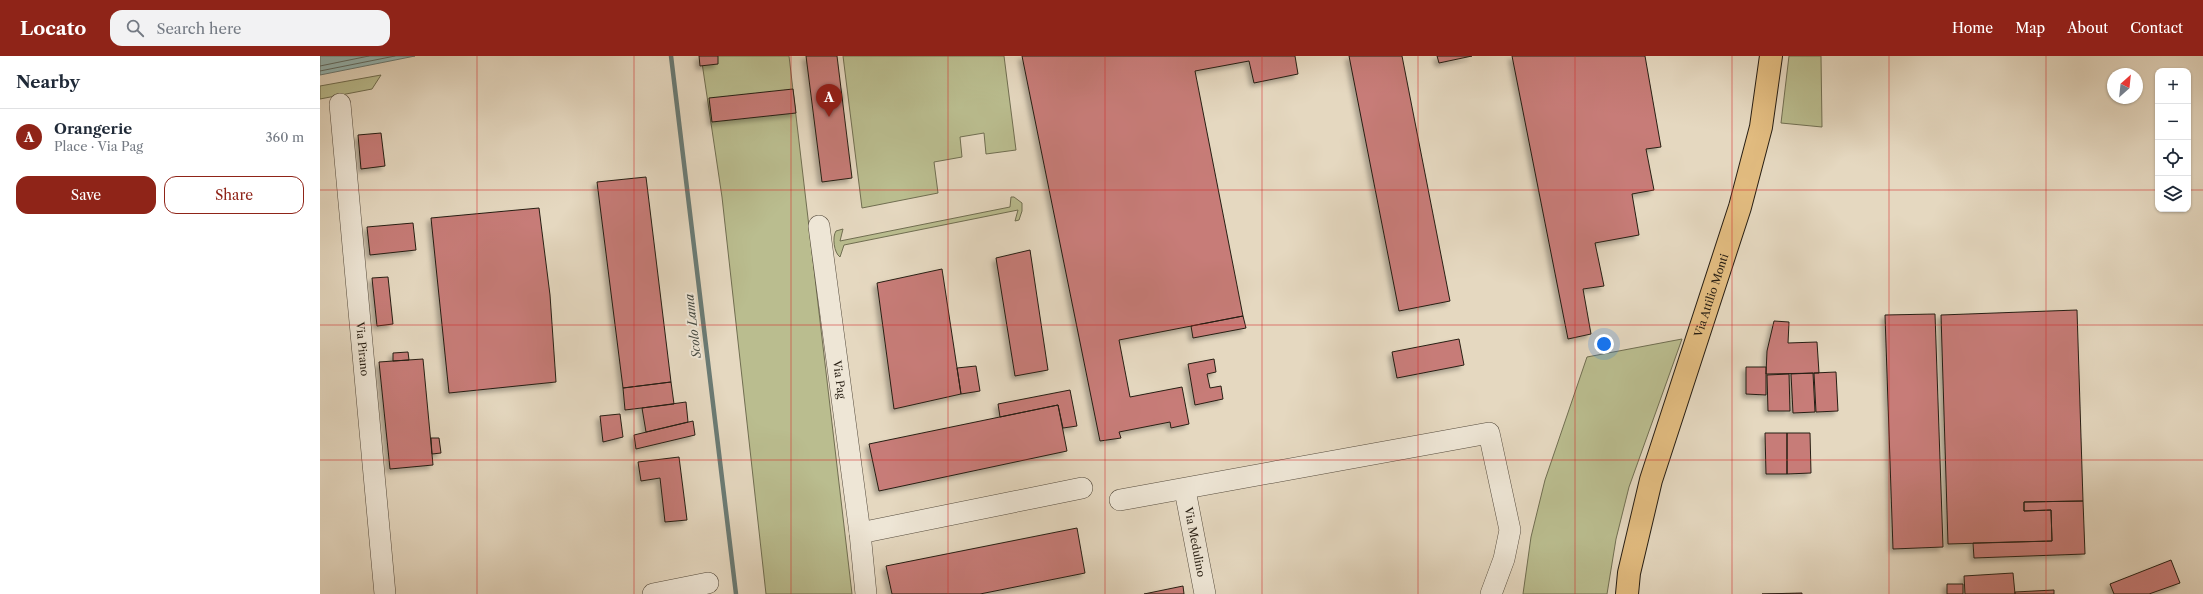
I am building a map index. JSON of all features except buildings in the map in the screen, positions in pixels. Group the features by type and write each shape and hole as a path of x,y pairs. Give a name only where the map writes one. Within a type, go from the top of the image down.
{"main road":[{"name":"Via Attilio Monti","path":"1626,594 1638,532 1651,480 1740,207 1761,127 1771,56"},
{"name":"Via Attilio Monti","path":"1638,532 1639,594"}],"street":[{"name":"Via Pirano","path":"340,104 385,594"},
{"name":"Via Pag","path":"819,226 860,532 866,594"},
{"path":"1120,500 1185,490 1489,433 1510,530 1504,559 1491,594"},
{"path":"860,532 1082,488"},
{"name":"Via Medulino","path":"1185,490 1205,594"},
{"path":"652,594 708,583"}],"green space":[{"path":"701,56 789,56 852,594 766,594 722,197"},
{"path":"843,56 1004,56 1016,150 986,154 984,133 960,137 962,157 934,162 938,193 862,208"},
{"path":"1789,56 1821,56 1822,127 1781,123"},
{"path":"381,75 372,89 320,99 320,86"},
{"path":"1011,197 1014,197 1022,203 1022,211 1019,220 1015,221 1018,210 844,245 840,257 835,249 834,237 836,231 843,229 840,241 1010,207"},
{"path":"1682,339 1629,487 1616,539 1607,594 1523,594 1531,537 1545,480 1587,357"}],"water":[{"path":"320,56 415,56 320,75"}],"waterway":[{"name":"Scolo Lama","path":"671,56 736,594"}],"place":[{"name":"Orangerie","path":"829,117"}]}
